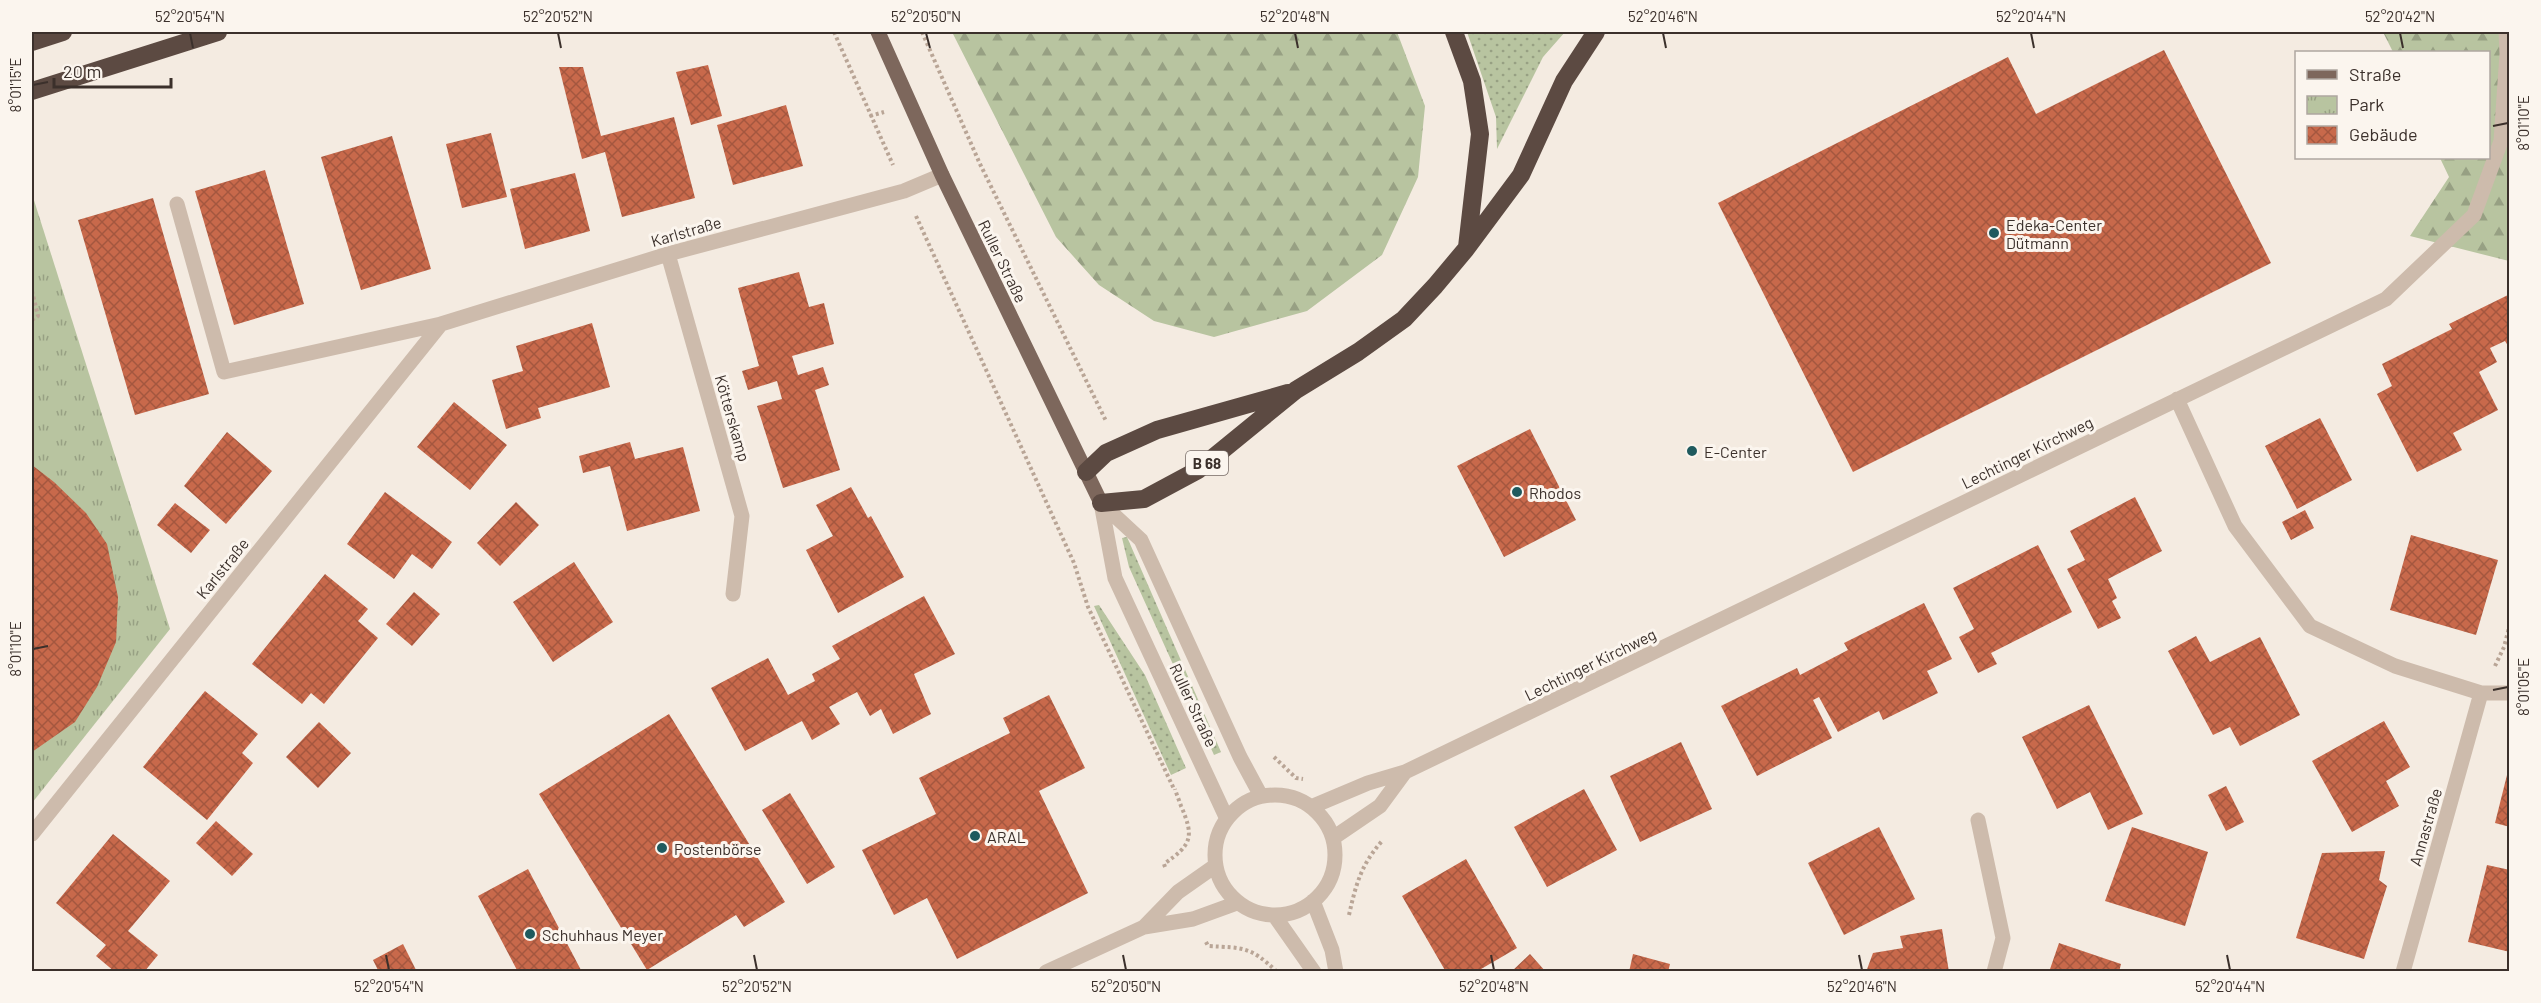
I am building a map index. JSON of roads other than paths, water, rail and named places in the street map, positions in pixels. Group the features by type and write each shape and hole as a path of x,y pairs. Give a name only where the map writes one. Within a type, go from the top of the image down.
{"highway":[{"path":"32,42 63,32"},
{"path":"32,91 218,32"},
{"path":"1454,32 1472,81 1480,134 1466,249"},
{"path":"1466,249 1521,175 1564,81 1596,32"},
{"name":"B 68","path":"1101,503 1144,499 1198,470 1296,390 1358,352 1404,319 1466,249"},
{"name":"B 68","path":"1086,472 1106,453 1157,430 1296,390"}],"main road":[{"name":"Ruller Straße","path":"878,32 942,175 1101,503"}],"street":[{"name":"Lechtinger Kirchweg","path":"1311,807 1368,783 1405,772 2386,299 2474,215 2501,141 2507,54 2506,32"},
{"name":"Karlstraße","path":"177,204 225,372 441,324 668,254 904,191 942,175"},
{"name":"Kötterskamp","path":"668,254 741,516 733,594"},
{"name":"Karlstraße","path":"32,834 441,324"},
{"path":"2177,399 2235,526 2310,626 2395,666 2481,693 2510,693"},
{"name":"Ruller Straße","path":"1101,503 1141,540 1240,757 1261,796"},
{"name":"Ruller Straße","path":"1101,503 1115,578 1227,819"},
{"name":"Annastraße","path":"2403,972 2481,693"},
{"name":"Lechtinger Kirchweg","path":"1332,838 1380,806 1405,772"},
{"path":"1278,795 1296,799 1311,807 1324,821 1332,838 1335,855 1332,873 1325,888 1313,901 1288,914 1274,915 1255,912 1238,903 1219,880 1215,866 1215,849 1219,833 1227,819 1242,805 1261,796 1278,795"},
{"path":"1978,820 2003,938 1994,972"},
{"path":"1144,927 1178,892 1215,866"},
{"path":"1313,901 1332,950 1336,972"},
{"path":"1046,972 1144,927 1193,919 1238,903"},
{"path":"1274,915 1314,972"}],"place":[{"name":"Edeka-Center Dütmann","path":"1994,233"},
{"name":"E-Center","path":"1692,451"},
{"name":"Rhodos","path":"1517,492"},
{"name":"ARAL","path":"975,836"},
{"name":"Postenbörse","path":"662,848"},
{"name":"Schuhhaus Meyer","path":"530,934"}]}
